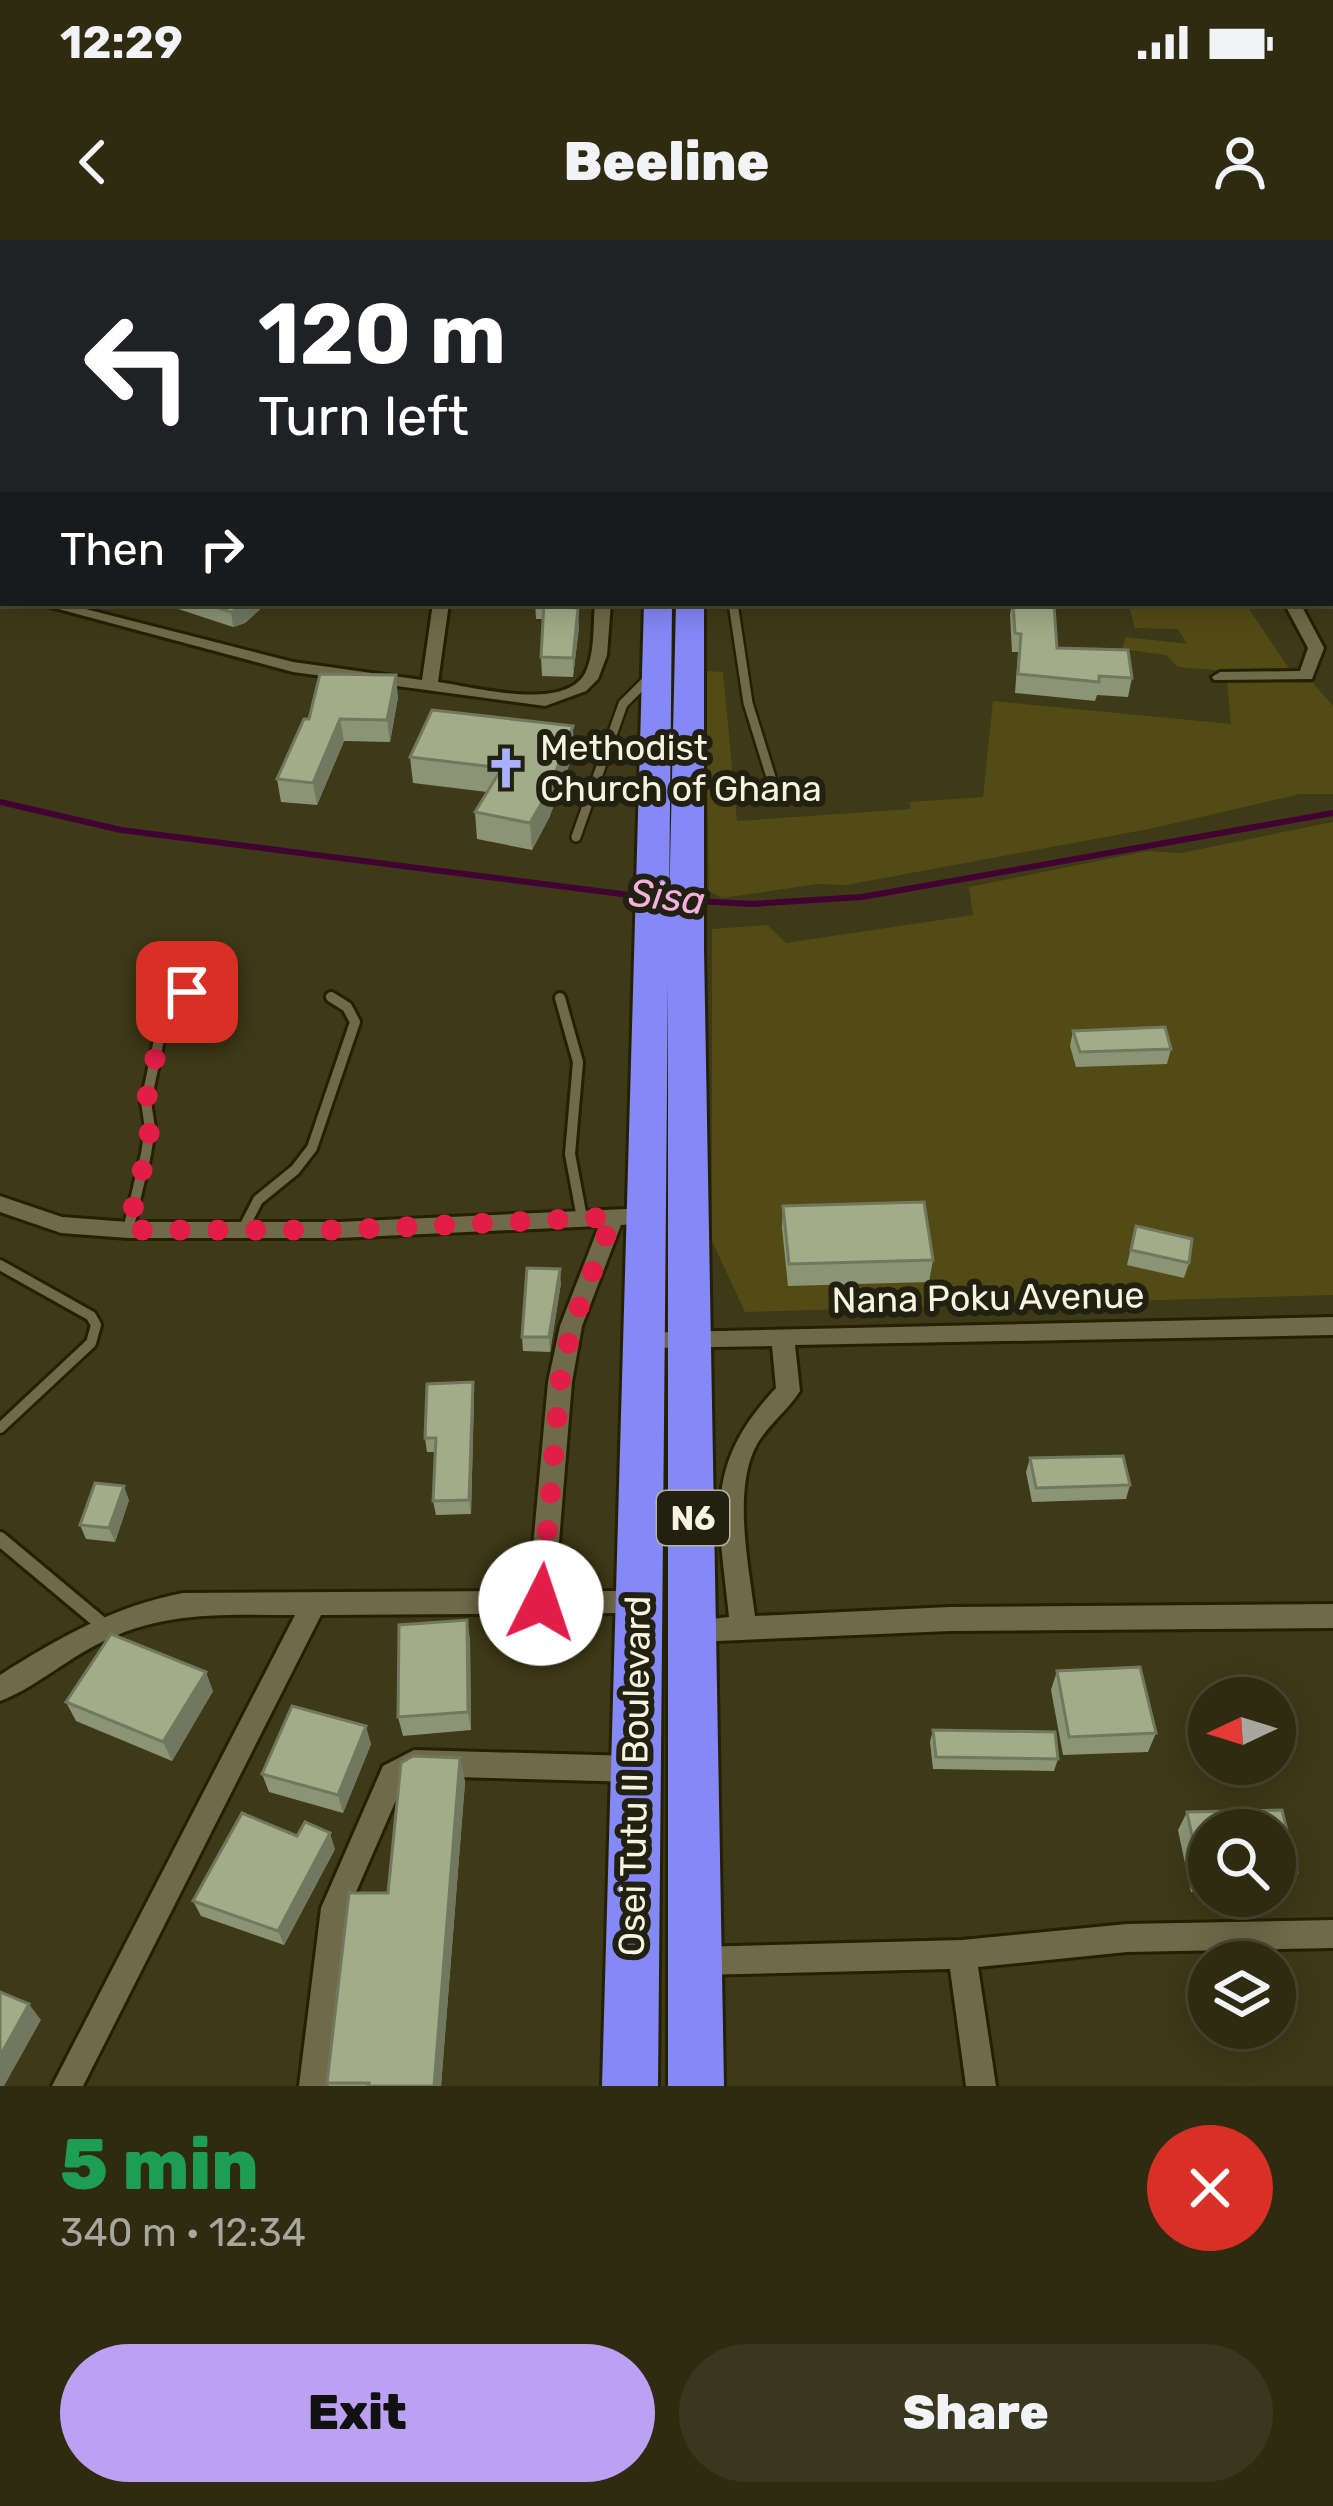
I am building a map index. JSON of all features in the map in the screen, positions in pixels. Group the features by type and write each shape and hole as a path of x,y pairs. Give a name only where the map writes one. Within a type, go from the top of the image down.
{"highway":[{"name":"Osei Tutu II Boulevard","path":"658,606 656,671 670,856"},
{"name":"Osei Tutu II Boulevard","path":"690,606 670,856 669,951 692,1338 696,2086"},
{"name":"Osei Tutu II Boulevard","path":"630,2086 635,1602 644,1339 631,1216 669,951"}],"street":[{"path":"55,606 238,655 526,701 580,694 591,683 603,606"},
{"path":"429,688 441,606"},
{"path":"1220,677 1306,676 1316,648 1294,606"},
{"path":"0,1204 61,1225 128,1230 242,1232 631,1216"},
{"path":"541,1603 560,1382 572,1326 631,1216"},
{"name":"Nana Poku Avenue","path":"644,1339 1333,1326"},
{"path":"743,1627 735,1498 742,1452 757,1423 788,1391 783,1337"},
{"path":"0,1689 103,1624 140,1610 183,1604 635,1602"},
{"path":"67,2086 312,1607"},
{"path":"694,1630 950,1619 1333,1616"},
{"path":"314,2086 334,1908 393,1775 414,1763 633,1769"},
{"path":"696,1961 962,1954 1104,1940 1333,1934"},
{"path":"962,1954 981,2086"}],"lane":[{"path":"733,606 748,703 774,787"},
{"path":"575,837 623,704 656,671"},
{"path":"128,1230 146,1154 150,1128 146,1102 161,1030 187,992"},
{"path":"242,1232 258,1200 312,1148 324,1122 356,1022 332,998"},
{"path":"560,998 577,1036 581,1060 570,1149 582,1218"},
{"path":"0,1265 91,1316 96,1325 91,1343 0,1428"},
{"path":"0,1539 103,1624"}],"shaded area":[{"path":"1129,606 1247,606 1290,670 1253,673 1178,667 1166,655 1122,649 1126,637 1187,644 1178,629 1135,628"},
{"path":"705,671 723,672 737,821 911,809 909,802 983,797 993,701 1231,724 1227,681 1313,683 1333,706 1333,794 1300,794 1149,829 846,885 818,884 722,898 709,891"},
{"path":"1333,822 1333,1295 745,1312 712,1241 712,929 767,925 786,943 973,915 969,887 1148,851 1181,853"}],"building":[{"path":"212,606 244,606 231,612"},
{"path":"544,606 578,608 573,658 541,657"},
{"path":"1013,606 1054,606 1057,648 1128,650 1132,678 1099,676 1099,682 1018,674 1021,634 1015,633"},
{"path":"320,674 396,675 387,720 340,719 313,783 277,779 304,719 309,719"},
{"path":"432,710 573,726 548,792 530,823 475,812 502,768 410,757"},
{"path":"1165,1027 1171,1049 1080,1052 1073,1031"},
{"path":"924,1202 933,1260 789,1264 783,1206"},
{"path":"1136,1226 1192,1239 1189,1263 1131,1250"},
{"path":"527,1268 560,1269 549,1337 522,1337"},
{"path":"473,1382 469,1500 433,1501 436,1438 425,1438 427,1384"},
{"path":"1123,1456 1130,1485 1036,1488 1030,1458"},
{"path":"95,1483 124,1486 109,1528 80,1525"},
{"path":"467,1620 468,1712 398,1717 399,1625"},
{"path":"111,1634 206,1672 163,1742 66,1702"},
{"path":"1140,1667 1156,1733 1069,1737 1057,1671"},
{"path":"292,1706 366,1726 338,1795 262,1774"},
{"path":"933,1730 1055,1732 1058,1759 936,1757"},
{"path":"413,1756 460,1758 434,2086 327,2083 349,1893 388,1893 401,1763"},
{"path":"242,1813 297,1836 305,1822 330,1833 278,1931 193,1901"},
{"path":"0,1992 29,2004 0,2056"}],"waterway":[{"name":"Sisa","path":"0,802 121,830 645,897"},
{"name":"Sisa","path":"696,901 752,904 862,897 1333,813"}],"place":[{"name":"Methodist Church of Ghana","path":"506,768"}],"route":[{"path":"187,992 161,1030 146,1102 150,1128 146,1154 128,1230 339,1230 613,1217 572,1326 560,1382 541,1603"}]}
